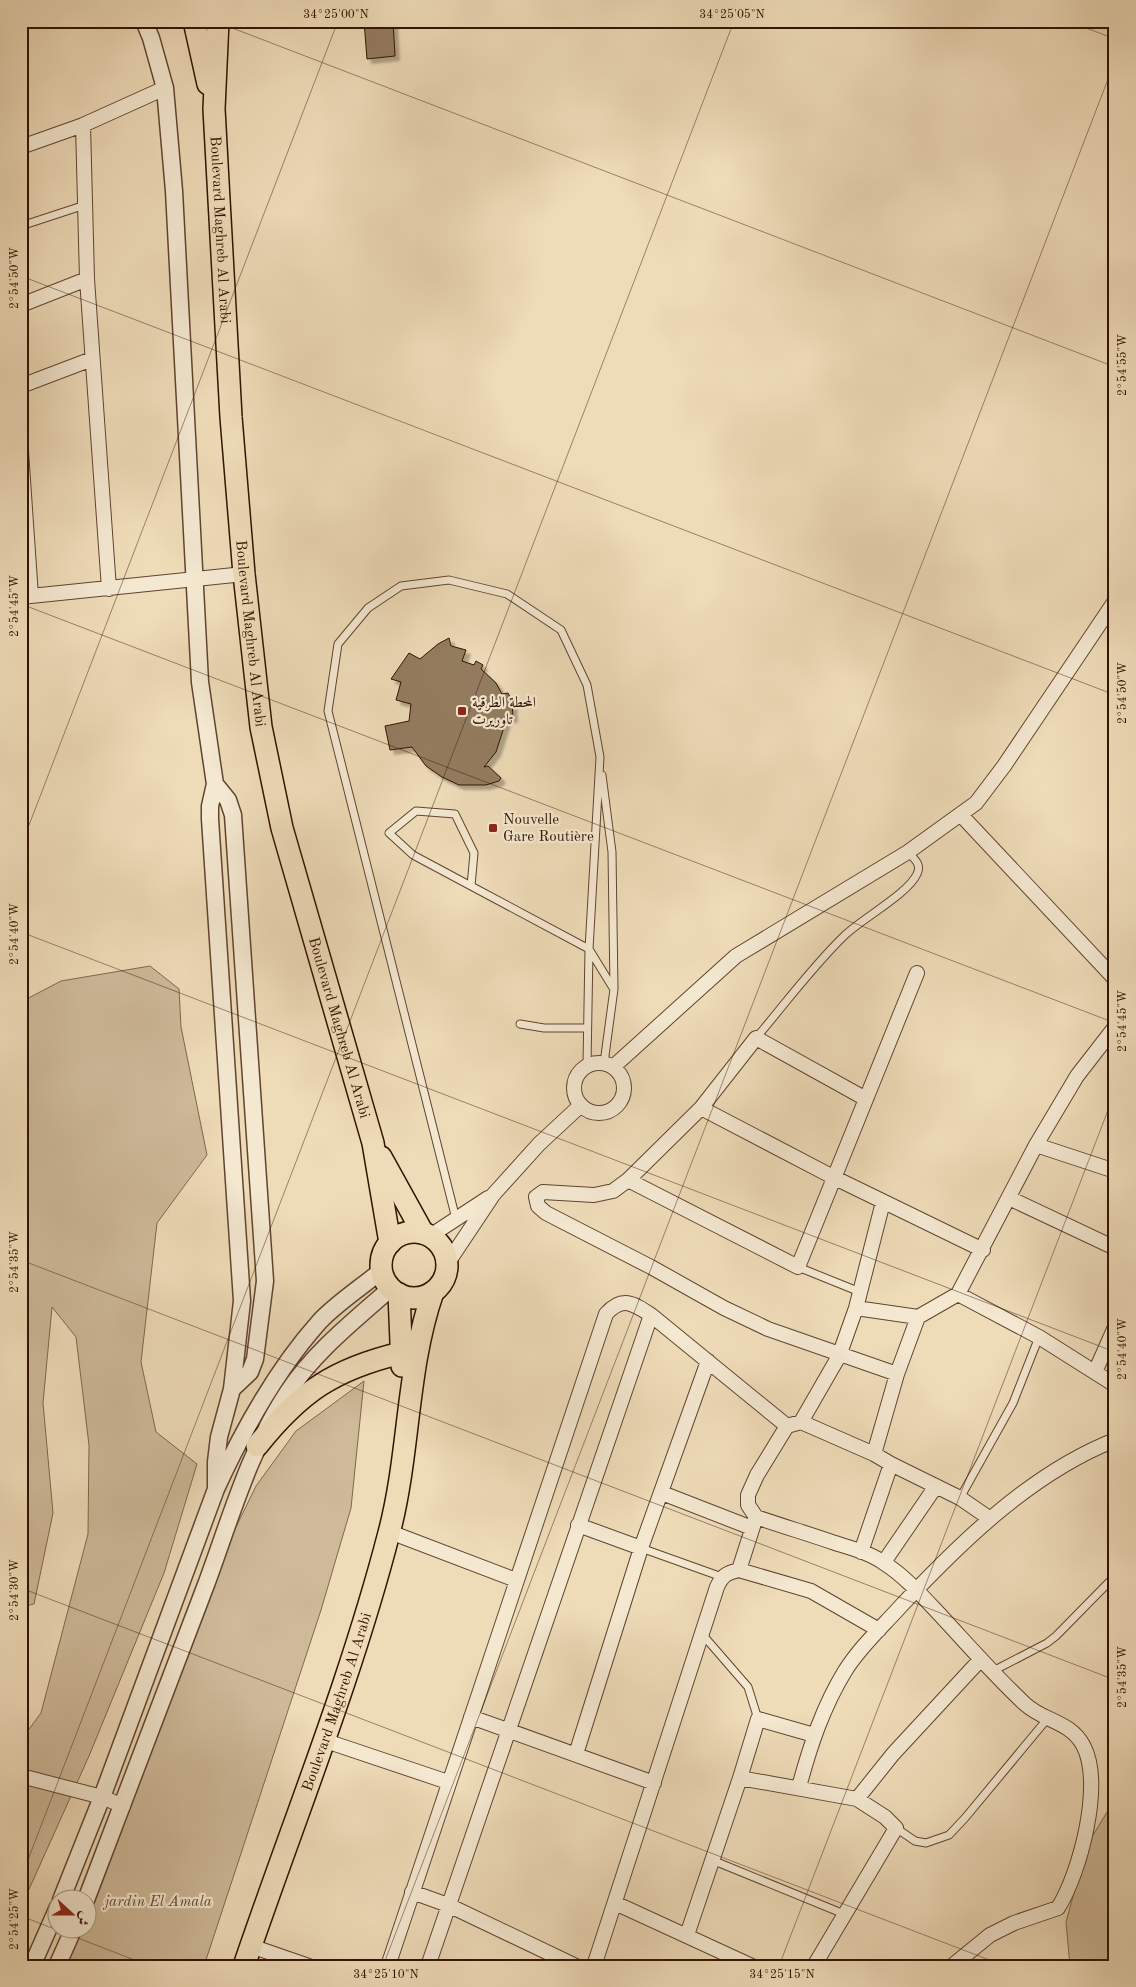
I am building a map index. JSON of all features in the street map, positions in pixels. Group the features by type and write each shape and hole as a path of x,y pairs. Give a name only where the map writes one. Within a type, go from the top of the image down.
{"main road":[{"path":"194,21 214,109"},
{"path":"214,109 218,21"},
{"name":"Boulevard Maghreb Al Arabi","path":"214,109 231,417 244,574 261,726 276,800 373,1144 390,1243"},
{"name":"Boulevard Maghreb Al Arabi","path":"373,1144 427,1234"},
{"path":"411,1232 427,1234 444,1251 447,1264 443,1280 432,1292 416,1297 391,1284 382,1260 390,1243 400,1235 411,1232"},
{"name":"Boulevard Maghreb Al Arabi","path":"391,1284 401,1353 406,1431"},
{"name":"Boulevard Maghreb Al Arabi","path":"248,1956 323,1740 390,1532 421,1334 432,1292"},
{"path":"257,1446 278,1419 304,1395 334,1376 367,1361 401,1353"}],"street":[{"path":"144,21 151,38 165,88 174,191 200,682 215,784 210,806 210,819 241,1278 240,1328 232,1389 219,1437 216,1462 216,1489"},
{"path":"21,147 84,125 165,88"},
{"path":"84,125 87,279 108,589"},
{"path":"21,305 87,279"},
{"path":"21,386 92,359"},
{"path":"21,451 26,596 244,574"},
{"path":"609,1065 623,1080 622,1097 618,1104 604,1112 588,1110 581,1106 576,1098 574,1089 575,1080 587,1066 609,1065 736,956 908,852 976,803 1004,766 1115,601"},
{"path":"215,784 228,800 233,815 265,1273 264,1306 255,1359 250,1372 232,1389"},
{"path":"961,815 1115,979"},
{"path":"628,1180 798,1267 917,973"},
{"path":"874,1454 897,1374 918,1318 958,1294 1036,1145 1076,1076 1115,1027"},
{"path":"866,1099 756,1038 701,1108 628,1180 614,1191 594,1195 543,1192 536,1198 538,1206 546,1213 651,1267 724,1308 768,1329 839,1356 897,1374"},
{"path":"447,1264 493,1195 539,1144 581,1106"},
{"path":"701,1108 835,1178 982,1250"},
{"path":"1036,1145 1115,1172"},
{"path":"427,1234 456,1219 493,1195"},
{"path":"1009,1198 1115,1248"},
{"path":"801,1422 839,1356 856,1308 883,1202"},
{"path":"90,1890 214,1565 237,1493 257,1446 288,1391 328,1343 391,1284"},
{"path":"65,1890 102,1797 216,1489 231,1457 275,1380 321,1320 391,1284"},
{"path":"958,1294 1040,1337 1115,1385"},
{"path":"388,1966 606,1314 614,1304 626,1302 635,1305 651,1315 787,1426"},
{"path":"856,1308 918,1318"},
{"path":"428,1966 651,1315"},
{"path":"1095,1372 1115,1327"},
{"path":"576,1754 641,1548 708,1361"},
{"path":"739,1570 754,1522 748,1505 748,1495 766,1457 787,1426 801,1422 874,1454 960,1498 989,1518"},
{"path":"798,1787 814,1735 846,1670 879,1630 916,1590 989,1518 1068,1464 1115,1440"},
{"path":"861,1552 891,1464"},
{"path":"884,1562 936,1486"},
{"path":"662,1493 754,1522 861,1552 884,1562 916,1590 1027,1706 1073,1732 1084,1746 1090,1772 1090,1808 1083,1842 1068,1893 1058,1908 1042,1916 1014,1923 990,1935 952,1966"},
{"path":"578,1525 641,1548"},
{"path":"390,1532 516,1580"},
{"path":"594,1966 722,1577 728,1572 739,1570 811,1591 879,1630"},
{"path":"857,1799 893,1754 981,1659"},
{"path":"471,1717 654,1784"},
{"path":"687,1935 758,1719 814,1735"},
{"path":"323,1740 448,1782"},
{"path":"21,1776 102,1797 123,1806"},
{"path":"740,1778 857,1799 879,1813 896,1828 814,1966"},
{"path":"412,1892 448,1905 576,1966"},
{"path":"615,1903 752,1966"},
{"path":"32,1966 48,1930"},
{"path":"57,1966 69,1940"},
{"path":"248,1956 309,1966"}],"lane":[{"path":"21,226 85,205"},
{"path":"456,1219 328,711 338,644 368,608 401,586 449,580 507,594 561,630 587,685 600,757 612,852 614,989 609,1065"},
{"path":"587,1066 586,1028 589,949 600,757"},
{"path":"471,886 474,853 455,814 416,811 388,833 413,855 471,886 589,949 614,989"},
{"path":"756,1038 845,935 916,877 919,870 918,864 908,852"},
{"path":"520,1024 544,1028 586,1028"},
{"path":"798,1267 860,1292"},
{"path":"960,1498 1013,1403 1040,1337"},
{"path":"641,1548 722,1577"},
{"path":"993,1671 1047,1643 1056,1636 1115,1576"},
{"path":"702,1634 741,1675 748,1686 758,1719"},
{"path":"896,1828 915,1840 926,1843 949,1834 965,1818 1048,1718"},
{"path":"712,1860 844,1914"}],"green space":[{"path":"150,966 179,989 181,1027 207,1155 157,1223 141,1362 156,1432 197,1464 164,1573 89,1756 21,1907 21,1740 41,1713 88,1534 89,1445 76,1337 52,1307 43,1403 53,1513 34,1604 21,1607 21,1002 61,981"},
{"name":"jardin El Amala","path":"364,1381 351,1508 321,1610 204,1966 63,1966 73,1940 98,1940 98,1890 93,1890 217,1566 256,1486 296,1431"},
{"path":"1115,1799 1115,1966 1070,1966 1066,1922 1087,1845"}],"building":[{"path":"364,21 393,21 395,56 367,59"},
{"name":"المحطة الطرقية تاوريرت","path":"449,638 451,646 466,650 462,661 474,665 476,661 483,665 481,669 496,683 502,694 508,693 512,701 513,718 507,718 496,752 484,767 488,766 501,778 499,781 486,785 459,785 442,777 426,766 412,747 390,750 385,726 409,721 411,704 396,700 401,682 391,679 409,653 420,659 438,644"}],"place":[{"name":"المحطة الطرقية تاوريرت","path":"462,711"},
{"name":"Nouvelle Gare Routière","path":"493,828"}]}
